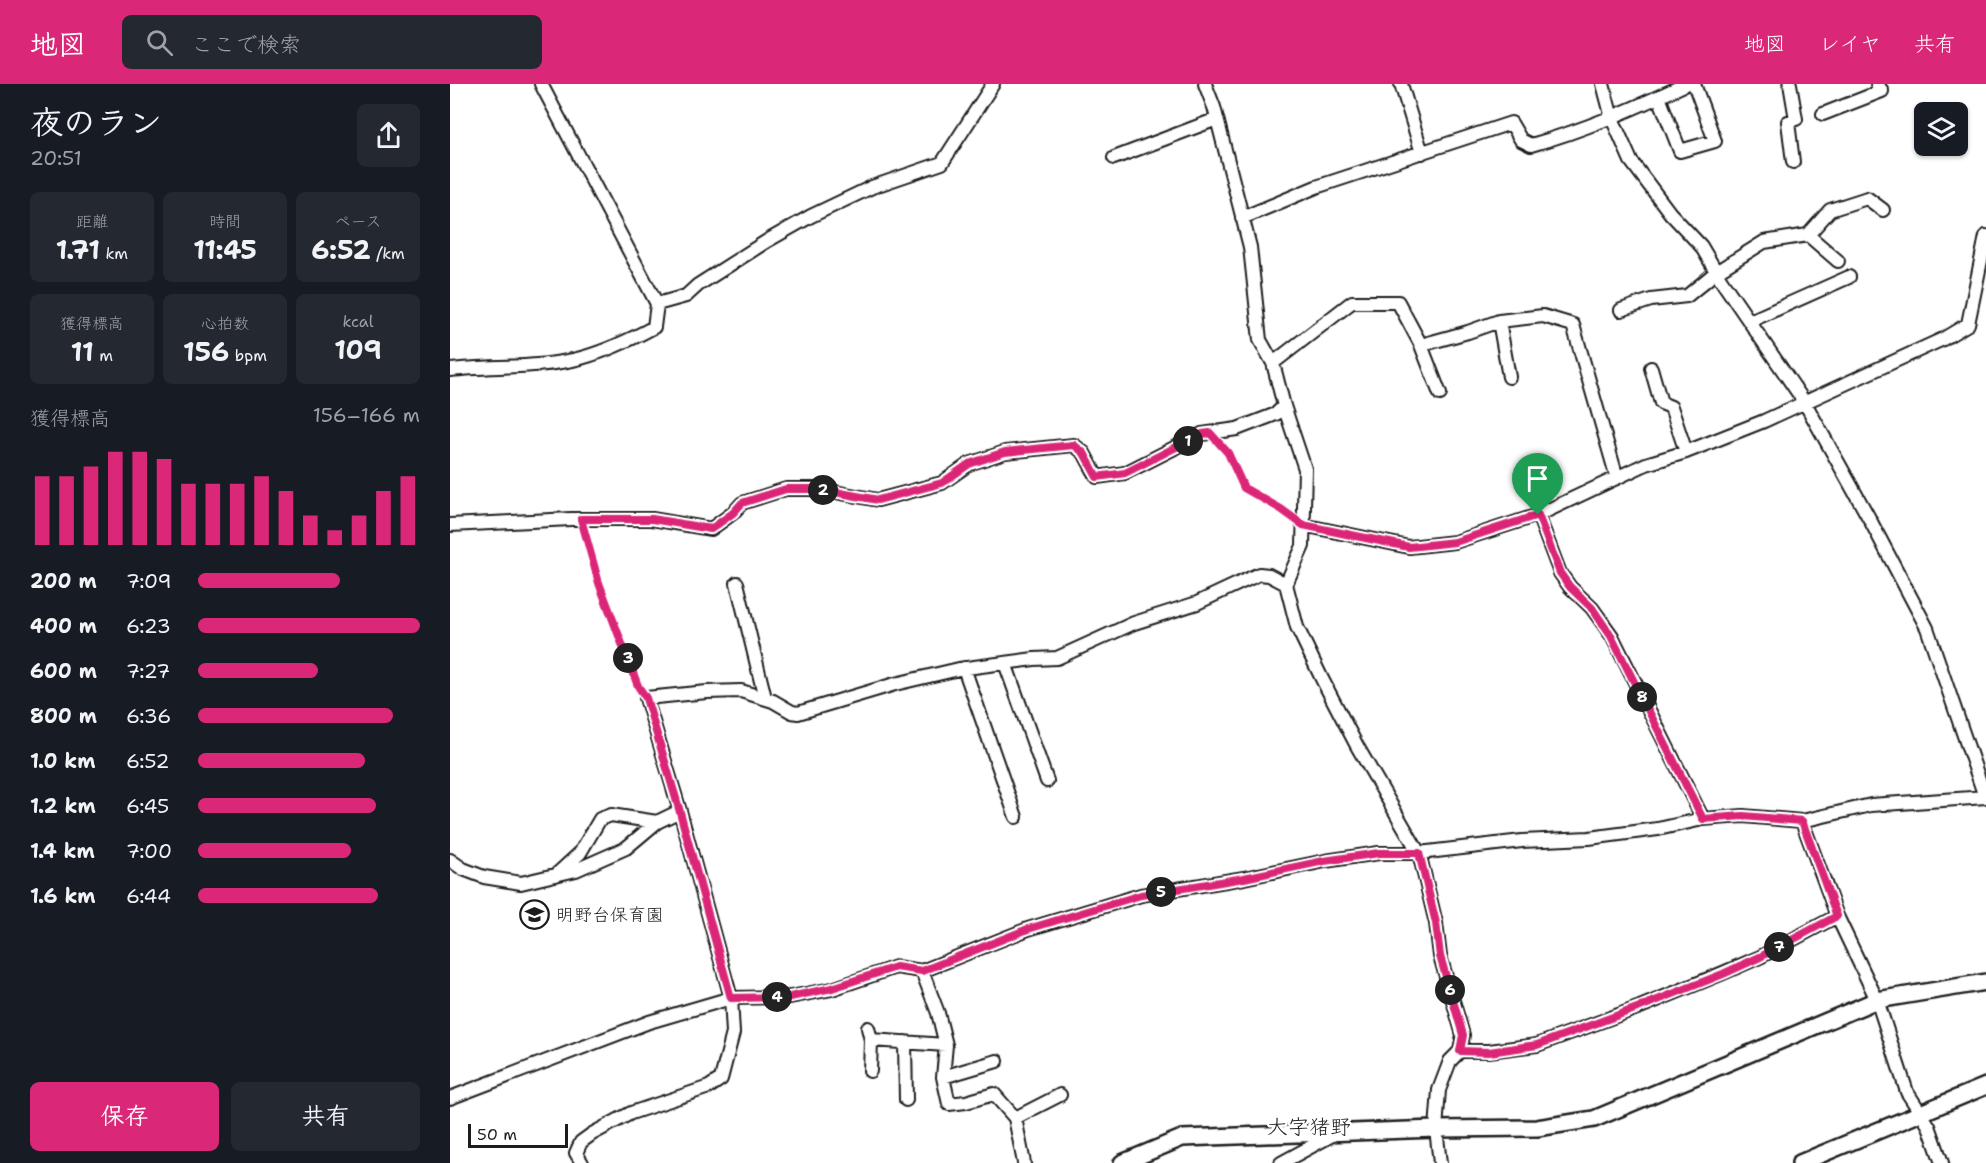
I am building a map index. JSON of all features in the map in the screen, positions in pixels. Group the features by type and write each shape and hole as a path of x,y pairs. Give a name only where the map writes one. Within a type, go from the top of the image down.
{"street":[{"path":"450,370 578,359 616,347 654,327 657,303 541,84"},
{"path":"657,303 686,296 698,285 811,216 872,187 942,163 993,84"},
{"path":"1205,84 1217,119 1250,247 1260,340 1273,363 1284,406 1305,469 1303,546 1286,584 1297,627 1322,679 1419,853 1436,923 1440,956 1463,1035 1460,1051 1450,1062 1439,1090 1436,1129 1440,1163"},
{"path":"1401,84 1422,153"},
{"path":"450,1098 649,1022 731,998 790,997 832,988 896,967 922,971 1028,929 1141,895 1379,853 1419,853 1522,841 1589,838 1703,819 1743,816 1802,821 1871,805 1986,796 1926,628 1869,518 1805,403 1716,272 1701,246 1670,213 1631,161 1612,118 1603,84"},
{"path":"1242,218 1316,187 1511,123 1521,140 1531,145 1612,118 1686,84"},
{"path":"1659,97 1680,151 1715,141 1694,84"},
{"path":"1790,84 1796,119 1788,122 1793,162"},
{"path":"1823,114 1882,92 1877,84"},
{"path":"1114,158 1217,119"},
{"path":"1621,310 1651,300 1687,296 1716,272 1764,242 1808,235 1830,210 1867,198 1883,210"},
{"path":"1808,235 1838,261"},
{"path":"1303,525 1409,547 1455,542 1538,515 1646,464 1686,452 1805,403 1943,339 1968,324 1986,236"},
{"path":"1750,321 1849,277"},
{"path":"1973,301 1986,297"},
{"path":"1273,363 1352,302 1398,302 1421,345 1440,394"},
{"path":"1421,345 1499,321 1543,316 1573,325 1617,478"},
{"path":"1499,321 1509,376"},
{"path":"1651,368 1661,403 1671,407 1686,452"},
{"path":"450,525 581,519 652,519 711,529 733,513 742,503 786,489 819,489 878,500 942,483 969,464 1005,452 1074,445 1084,453 1097,477 1125,473 1202,434 1237,429 1276,414 1284,406"},
{"path":"1538,515 1560,573 1570,587 1592,608 1611,636 1703,819"},
{"path":"582,1163 576,1153 581,1142 592,1134 631,1113 709,1087 721,1079 732,1033 731,998 646,698 741,691 765,698 798,713 895,684 964,668 1057,658 1134,623 1197,603 1258,574 1269,575 1286,584"},
{"path":"737,583 765,698"},
{"path":"1005,663 1047,781"},
{"path":"964,668 1016,817"},
{"path":"450,860 463,869 484,877 520,884 576,870 626,848 657,822 680,812"},
{"path":"556,875 580,853 600,819 611,815 657,822"},
{"path":"1802,821 1837,916 1877,1000 1907,1092 1929,1126 1942,1163"},
{"path":"1460,1051 1489,1052 1537,1045 1723,974 1837,916"},
{"path":"922,971 938,1013 946,1045 943,1077 949,1104 966,1102 993,1094 1015,1118 1024,1163"},
{"path":"1122,1163 1182,1138 1436,1129 1537,1128 1594,1119 1877,1000 1986,982"},
{"path":"870,1071 869,1034 905,1042 946,1045"},
{"path":"905,1042 906,1100"},
{"path":"943,1077 997,1061"},
{"path":"1800,1163 1986,1086"},
{"path":"1015,1118 1060,1095"},
{"path":"1281,1163 1337,1133"}],"path":[{"path":"1210,433 1228,453 1244,488 1281,509 1303,525"},
{"path":"581,519 599,583 638,686 646,698"}],"place":[{"name":"明野台保育園","path":"535,915"}],"district":[{"name":"大字猪野","path":"1309,1127"}],"route":[{"path":"1210,433 1228,453 1244,488 1281,509 1303,525 1409,547 1455,542 1538,515 1560,573 1570,587 1592,608 1611,636 1703,819 1743,816 1802,821 1837,916 1760,957 1640,1007 1537,1045 1489,1052 1460,1051 1463,1035 1440,956 1436,923 1419,853 1379,853 1324,861 1244,878 1141,895 1028,929 922,971 896,967 832,988 790,997 731,998 646,698 638,686 599,583 581,519 652,519 711,529 733,513 742,503 786,489 819,489 878,500 942,483 969,464 1005,452 1074,445 1084,453 1097,477 1125,473 1202,434 1210,433"}]}
